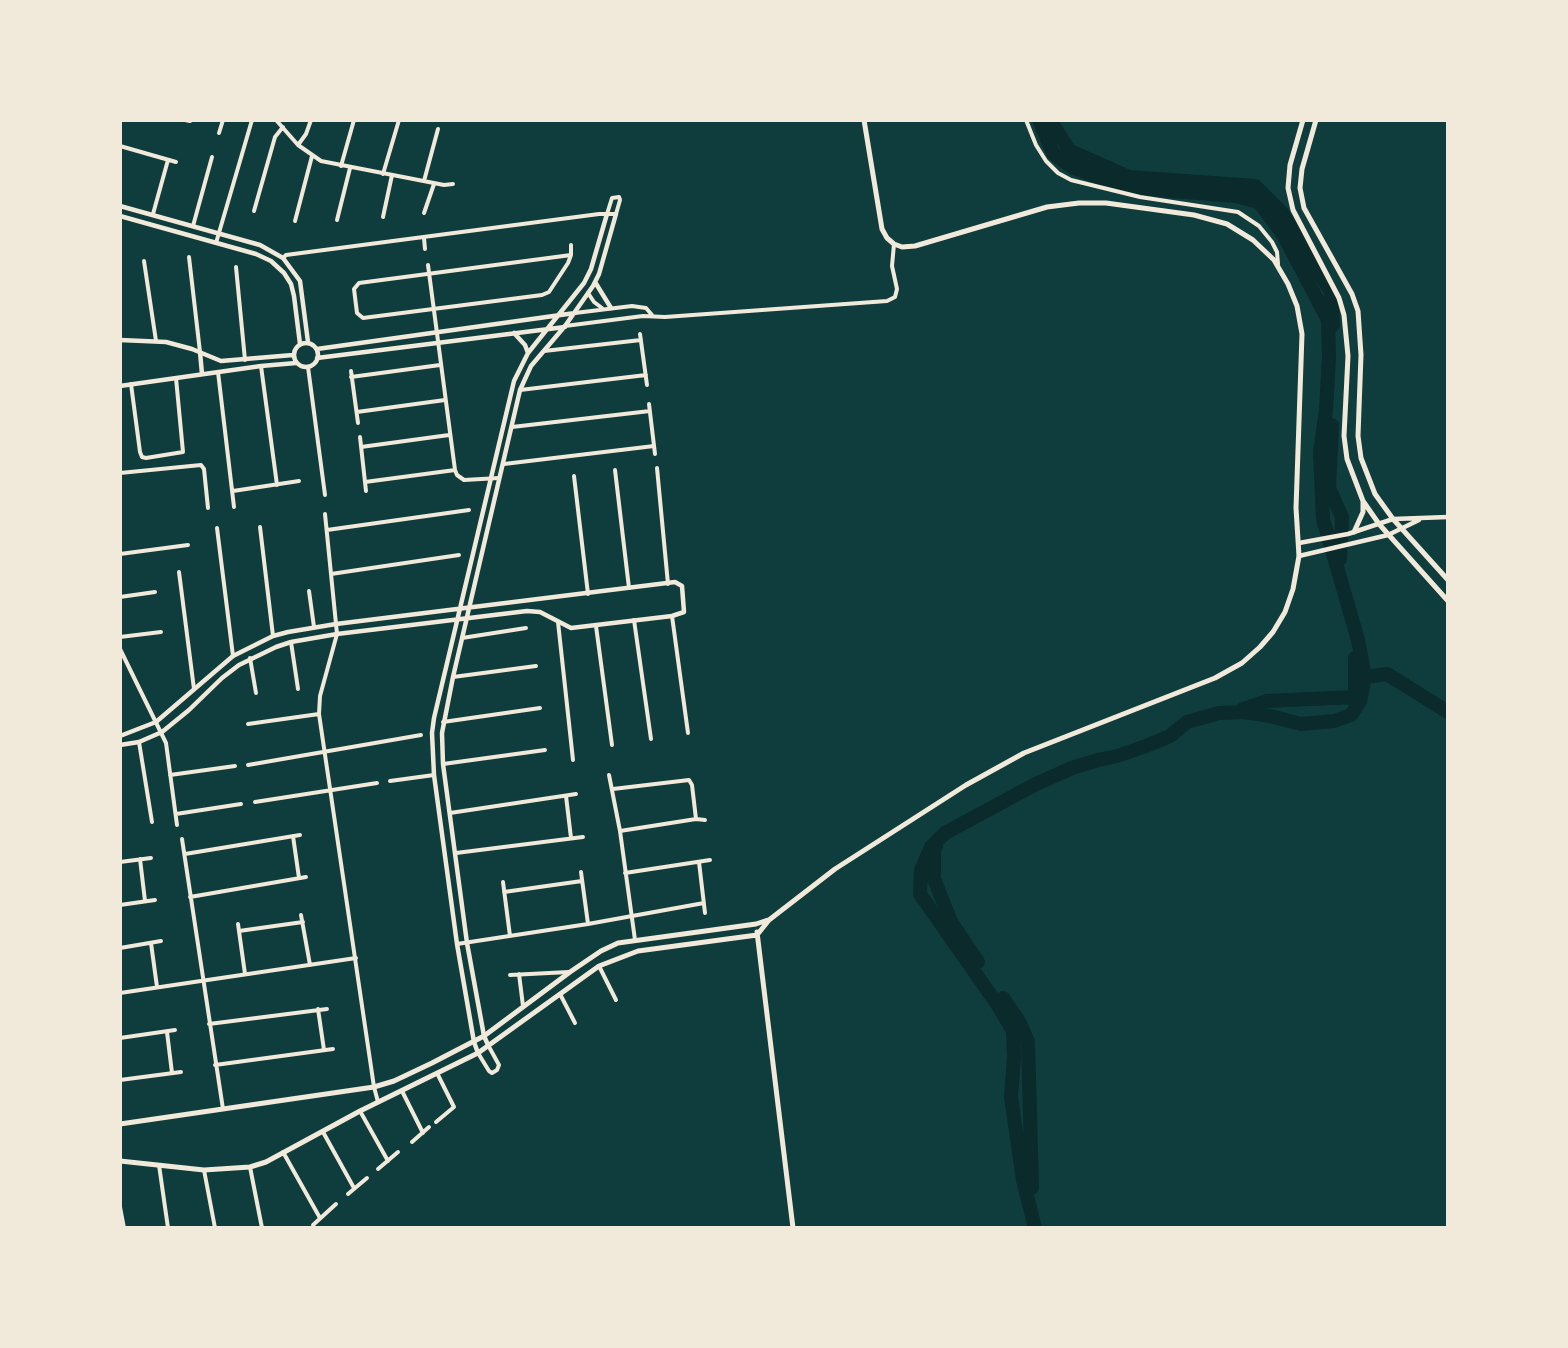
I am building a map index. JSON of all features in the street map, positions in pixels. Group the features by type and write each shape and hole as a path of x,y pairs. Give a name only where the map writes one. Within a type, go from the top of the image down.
{"main road":[{"path":"120,1161 204,1170 250,1167 478,1053 599,966 638,951 757,935 769,920 860,852 966,785 1024,753 1215,678 1242,663 1273,632 1285,612 1293,589 1299,556 1296,508 1302,334 1297,306 1274,260 1252,240 1227,224 1194,215 1106,203 1079,203 1047,207 915,246 902,247 887,238 882,229 864,120"},
{"path":"1303,120 1290,165 1288,188 1293,210 1339,298 1344,315 1348,356 1344,436 1347,459 1364,501 1379,524 1448,601"},
{"path":"1316,120 1302,169 1300,188 1304,208 1352,294 1358,311 1361,355 1358,436 1361,458 1375,494 1393,519 1448,580"},
{"path":"1351,533 1363,512 1364,501"},
{"path":"120,1124 374,1087 403,1077 474,1042 570,972 601,951 618,943 756,924 769,920"},
{"path":"756,924 793,1228"}],"street":[{"path":"219,133 223,120"},
{"path":"216,243 252,120"},
{"path":"276,120 298,145 321,161 444,186 453,183"},
{"path":"298,145 306,134 311,120"},
{"path":"342,166 354,120"},
{"path":"383,174 399,120"},
{"path":"1026,120 1036,146 1058,173 1071,180 1140,197 1238,212 1259,226 1272,242 1277,252 1279,269"},
{"path":"254,212 275,137 283,127"},
{"path":"424,182 438,129"},
{"path":"120,146 176,162"},
{"path":"295,221 312,156"},
{"path":"193,226 212,157"},
{"path":"153,214 168,160"},
{"path":"337,220 350,168"},
{"path":"383,217 392,175"},
{"path":"424,213 434,184"},
{"path":"617,196 620,200 616,214 595,282 565,327 542,351 528,372 520,390 443,722 443,764 467,943 484,1036 499,1065 492,1073 478,1053 474,1042 434,775 432,734 434,718 510,392 528,352 549,329 584,283 591,269 612,198 617,196"},
{"path":"120,206 260,245 283,258 300,281 308,342 317,349 611,308 641,306 652,315"},
{"path":"283,258 286,255 616,214"},
{"path":"120,216 264,257 271,261 284,273 291,284 300,344"},
{"path":"423,238 425,249"},
{"path":"317,358 652,315 887,301 895,297 897,289 892,266 894,244"},
{"path":"571,245 571,255 568,263 549,292 542,295 360,318 357,313 354,289 358,283 571,255"},
{"path":"189,257 202,374"},
{"path":"144,261 156,341"},
{"path":"428,265 455,470 464,480 500,478"},
{"path":"236,267 245,360"},
{"path":"595,282 611,308"},
{"path":"588,293 603,309"},
{"path":"514,333 528,352"},
{"path":"640,334 647,385"},
{"path":"120,340 156,341 200,352 221,361 293,355"},
{"path":"542,351 641,340"},
{"path":"296,363 293,355 295,348 308,342"},
{"path":"120,386 261,366 296,363 308,367 317,358 317,349"},
{"path":"358,423 351,374 441,365"},
{"path":"261,366 277,485"},
{"path":"308,367 325,495"},
{"path":"218,372 234,507"},
{"path":"520,390 646,375"},
{"path":"131,384 142,457 146,458 183,452 176,378"},
{"path":"357,412 445,400"},
{"path":"649,404 655,454"},
{"path":"512,427 650,411"},
{"path":"361,447 449,435"},
{"path":"360,436 366,491"},
{"path":"504,464 654,446"},
{"path":"120,473 201,465 204,469 208,508"},
{"path":"657,468 668,584"},
{"path":"365,482 455,470"},
{"path":"615,470 630,589"},
{"path":"574,476 588,594"},
{"path":"232,491 299,481"},
{"path":"327,530 469,510"},
{"path":"325,514 337,634 320,696 319,714 323,753 378,1102"},
{"path":"1299,543 1351,533 1393,519 1448,517"},
{"path":"1299,556 1388,535 1421,518"},
{"path":"260,526 273,636"},
{"path":"217,528 233,656"},
{"path":"120,554 188,545"},
{"path":"331,574 459,555"},
{"path":"179,572 194,689"},
{"path":"120,736 156,722 233,656 273,636 336,624 675,582 682,586 685,608 682,614 672,616 571,628 540,612 532,611 337,634 291,642 250,658 222,678 162,732 139,742 120,745"},
{"path":"309,591 314,627"},
{"path":"120,597 155,592"},
{"path":"672,616 688,733"},
{"path":"634,621 651,739"},
{"path":"558,622 573,760"},
{"path":"597,626 612,745"},
{"path":"462,638 526,628"},
{"path":"120,637 161,632"},
{"path":"291,642 298,689"},
{"path":"120,649 166,743 177,825"},
{"path":"250,658 256,693"},
{"path":"120,663 127,667"},
{"path":"453,677 536,666"},
{"path":"443,722 540,708"},
{"path":"248,724 319,714"},
{"path":"432,734 442,733"},
{"path":"248,765 421,735"},
{"path":"139,742 152,822"},
{"path":"443,764 545,750"},
{"path":"170,775 235,766"},
{"path":"390,781 434,775"},
{"path":"609,775 638,951"},
{"path":"613,789 689,780 692,785 696,819"},
{"path":"255,802 377,783"},
{"path":"449,813 576,794"},
{"path":"566,795 571,838"},
{"path":"437,798 447,797"},
{"path":"176,814 241,804"},
{"path":"620,831 696,819 705,820"},
{"path":"184,854 300,835"},
{"path":"292,836 298,878"},
{"path":"456,853 583,837"},
{"path":"182,839 223,1110"},
{"path":"120,862 151,858"},
{"path":"140,859 145,901"},
{"path":"625,873 710,860"},
{"path":"699,862 705,913"},
{"path":"581,872 588,924"},
{"path":"190,897 306,877"},
{"path":"504,892 582,881"},
{"path":"503,882 510,936"},
{"path":"120,905 155,900"},
{"path":"458,944 704,903"},
{"path":"302,915 310,965"},
{"path":"239,932 303,922"},
{"path":"238,924 245,974"},
{"path":"120,948 161,941"},
{"path":"151,943 158,987"},
{"path":"120,993 356,958"},
{"path":"599,966 616,1000"},
{"path":"510,975 570,972"},
{"path":"519,974 523,1008"},
{"path":"560,994 575,1023"},
{"path":"318,1009 324,1050"},
{"path":"209,1024 327,1009"},
{"path":"120,1038 175,1030"},
{"path":"167,1032 172,1073"},
{"path":"215,1065 333,1049"},
{"path":"120,1080 181,1072"},
{"path":"436,1122 454,1107 437,1073"},
{"path":"402,1092 423,1133"},
{"path":"360,1111 388,1161"},
{"path":"412,1142 429,1127"},
{"path":"323,1132 354,1188"},
{"path":"283,1152 320,1218"},
{"path":"378,1169 398,1152"},
{"path":"159,1165 168,1228"},
{"path":"250,1167 262,1228"},
{"path":"204,1170 215,1228"},
{"path":"348,1194 367,1178"},
{"path":"313,1225 336,1204"},
{"path":"120,1207 124,1228"}],"waterway":[{"path":"1035,1228 1023,1180 1011,1097 1013,1031 997,1004 920,894 921,870 931,847 945,833 1036,784 1072,768 1146,746 1170,736 1187,722 1219,713 1244,712 1301,724 1334,721 1351,715 1360,701 1365,677 1358,640 1323,519 1320,452 1326,410 1329,357 1328,320 1283,234 1259,202 1236,196 1149,189 1107,181 1072,167 1053,153 1039,120"},
{"path":"1050,120 1070,151 1129,177 1255,186 1282,213 1331,292 1333,325"},
{"path":"1332,425 1329,488 1342,517 1340,559"},
{"path":"1241,710 1266,701 1355,697 1355,658"},
{"path":"1365,677 1387,674 1448,712"},
{"path":"936,847 934,849 934,879 951,922 978,962"},
{"path":"1003,998 1020,1023 1028,1042 1032,1188"}]}
